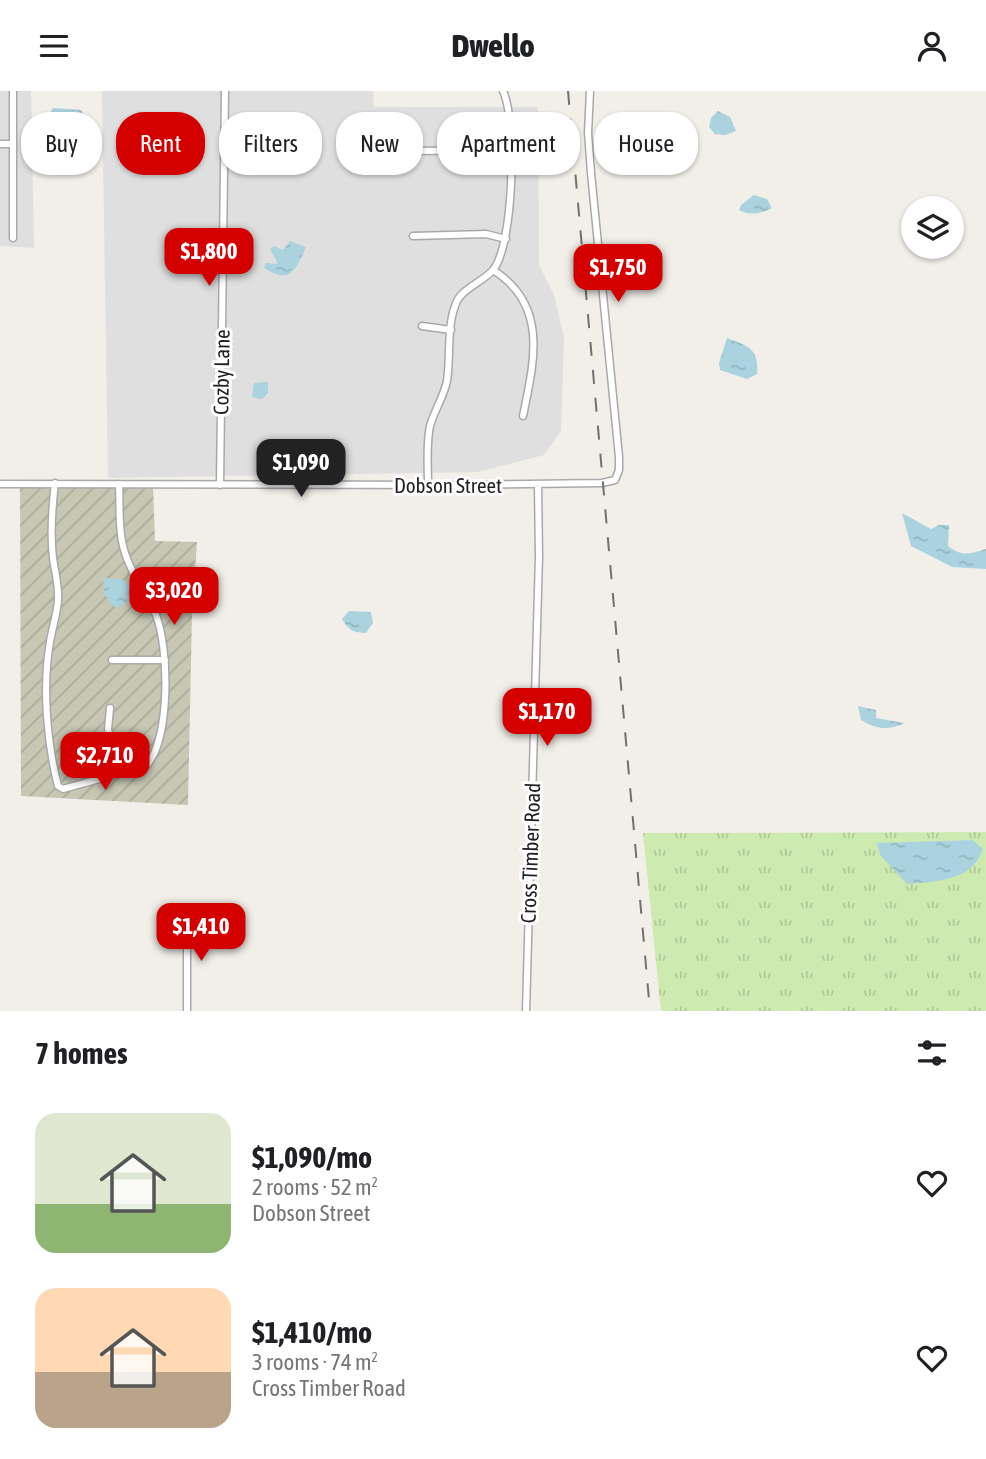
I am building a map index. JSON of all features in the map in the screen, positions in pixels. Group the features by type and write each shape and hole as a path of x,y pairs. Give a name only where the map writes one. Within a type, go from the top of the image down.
{"street":[{"path":"13,91 13,238"},
{"name":"Cozby Lane","path":"220,485 225,91"},
{"path":"503,91 508,101 509,112"},
{"name":"Dobson Street","path":"0,484 538,485 602,483 615,480 619,470 588,133 590,91"},
{"path":"0,144 13,144"},
{"path":"429,485 430,427 446,382 451,330 458,299 493,270 501,256 506,239 510,175"},
{"path":"413,236 486,234 506,239"},
{"path":"493,270 508,279 527,309 534,334 535,351 523,416"},
{"path":"422,326 451,330"},
{"path":"55,483 52,540 58,593 49,644 47,715 50,751 58,786 61,788 146,766 151,761 162,724 165,699 162,635 155,613 131,570 123,549 119,484"},
{"name":"Cross Timber Road","path":"526,1011 539,582 538,485"},
{"path":"112,660 165,660"},
{"path":"110,708 108,729 117,775"},
{"path":"187,915 187,1011"}],"shaded area":[{"path":"0,91 31,91 31,112 21,112 21,175 33,175 34,248 0,246"},
{"path":"102,91 373,91 374,107 538,107 538,112 437,112 437,175 538,175 539,265 554,295 564,337 561,431 544,455 478,472 108,478"},
{"path":"153,486 155,541 197,542 192,614 188,805 21,796 20,487"}],"green space":[{"path":"986,832 986,1011 661,1011 643,833"}],"water":[{"path":"53,108 82,112 51,112"},
{"path":"718,111 730,117 736,131 725,135 715,134 709,127 711,118"},
{"path":"754,195 767,199 772,208 756,213 739,210 741,205"},
{"path":"290,241 306,247 291,273 280,275 264,268 266,263 278,264 270,249 274,246 283,250"},
{"path":"727,338 751,350 756,359 757,374 747,379 720,370 719,363"},
{"path":"268,382 268,393 262,399 252,397 254,383"},
{"path":"902,513 931,529 939,525 949,525 948,546 957,552 970,553 986,549 986,569 952,567 911,546"},
{"path":"104,578 122,579 129,585 127,602 116,608 113,605 104,591"},
{"path":"349,611 371,612 373,623 366,633 347,626 342,619"},
{"path":"858,706 876,710 876,718 904,723 887,728 872,725 861,720"},
{"path":"973,840 983,849 978,860 962,874 930,882 907,884 880,855 877,843"}],"railway":[{"path":"568,91 650,1011"}]}
